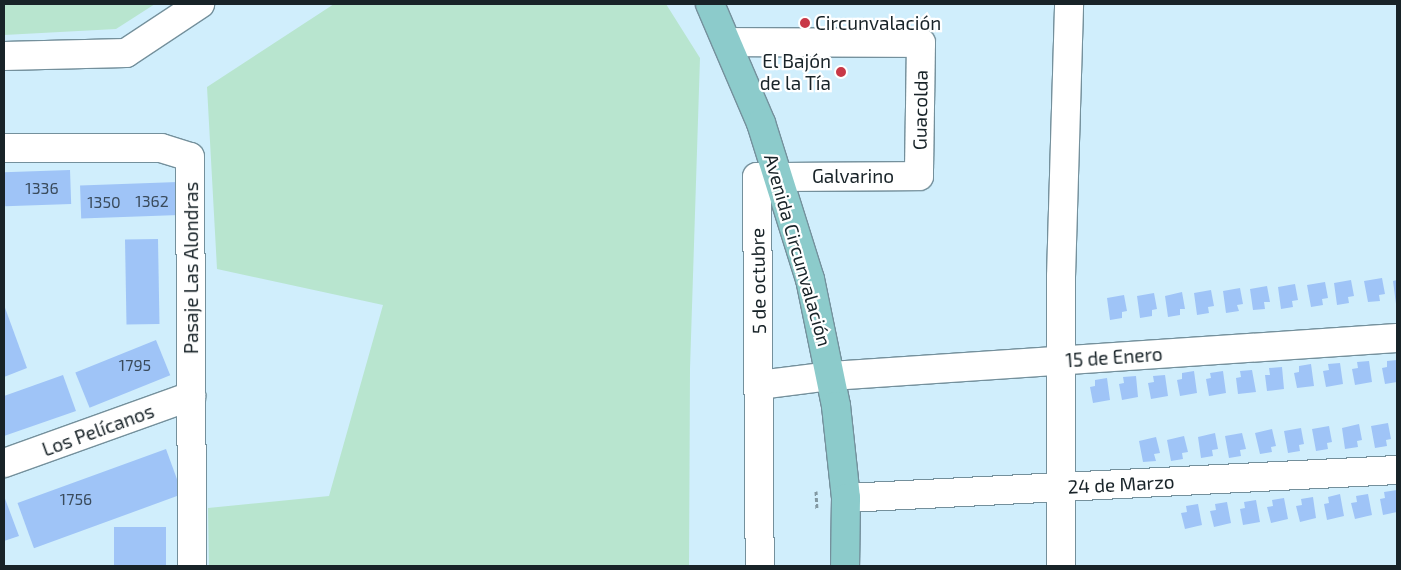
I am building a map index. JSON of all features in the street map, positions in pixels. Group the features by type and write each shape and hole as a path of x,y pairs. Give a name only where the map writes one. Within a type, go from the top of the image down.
{"main road":[{"name":"Avenida Circunvalación","path":"710,4 761,123 768,177 810,279 831,376 846,498 846,566"}],"street":[{"path":"4,56 126,53 197,4"},
{"path":"1061,566 1061,277 1068,4"},
{"name":"Guacolda","path":"727,42 921,43 919,176"},
{"name":"Pasaje Las Alondras","path":"4,148 161,148 190,157 192,566"},
{"name":"Galvarino","path":"768,177 919,176"},
{"name":"5 de octubre","path":"760,566 759,385 768,177"},
{"name":"15 de Enero","path":"831,376 1397,338"},
{"path":"759,385 831,376"},
{"name":"Los Pelícanos","path":"4,463 191,396"},
{"name":"24 de Marzo","path":"846,498 1397,470"}],"green space":[{"path":"4,4 155,4 116,29 4,35"},
{"path":"334,4 666,4 700,58 690,369 689,566 209,566 208,508 329,496 383,305 217,269 207,87"}],"building":[{"path":"70,170 71,204 5,206 4,172"},
{"path":"178,182 179,215 81,218 80,185"},
{"path":"158,239 159,324 126,325 125,240"},
{"path":"1382,278 1385,294 1379,295 1380,301 1368,302 1364,281"},
{"path":"1351,280 1354,296 1348,297 1349,303 1337,305 1334,283"},
{"path":"1397,280 1397,304 1396,304 1393,281"},
{"path":"1325,282 1328,298 1322,299 1323,305 1311,307 1307,285"},
{"path":"1295,284 1298,300 1292,301 1293,307 1281,309 1278,287"},
{"path":"1267,286 1270,302 1264,302 1265,309 1253,310 1250,289"},
{"path":"1240,288 1243,304 1237,305 1239,311 1226,313 1223,291"},
{"path":"1211,290 1214,306 1208,307 1209,313 1197,315 1194,293"},
{"path":"1182,292 1185,309 1180,309 1180,315 1168,317 1165,296"},
{"path":"1154,293 1157,309 1152,310 1152,316 1140,318 1137,296"},
{"path":"1124,295 1127,311 1122,312 1122,318 1110,320 1107,298"},
{"path":"4,305 27,368 4,377"},
{"path":"156,340 170,375 90,408 75,373"},
{"path":"1397,360 1397,382 1385,384 1382,368 1387,367 1387,361"},
{"path":"1369,361 1372,382 1355,385 1352,369 1358,368 1357,362"},
{"path":"1340,363 1343,384 1326,387 1323,371 1329,370 1328,364"},
{"path":"1311,364 1314,386 1297,388 1294,373 1299,372 1299,366"},
{"path":"1282,367 1284,389 1267,391 1265,375 1270,375 1269,368"},
{"path":"1252,370 1256,392 1238,394 1236,378 1241,377 1240,371"},
{"path":"1194,371 1197,393 1180,396 1177,380 1182,379 1182,373"},
{"path":"1223,371 1226,393 1209,396 1206,379 1211,378 1210,373"},
{"path":"63,375 76,411 4,436 4,396"},
{"path":"1165,375 1168,396 1151,399 1148,383 1154,382 1153,376"},
{"path":"1136,376 1138,397 1122,400 1119,384 1124,383 1123,377"},
{"path":"1107,378 1110,400 1093,403 1090,387 1095,386 1095,380"},
{"path":"1388,423 1391,439 1386,440 1387,446 1375,448 1371,426"},
{"path":"1359,424 1362,440 1357,441 1358,447 1345,449 1342,428"},
{"path":"1329,426 1332,442 1327,443 1328,449 1316,451 1312,429"},
{"path":"1301,428 1304,444 1299,445 1300,451 1288,453 1284,431"},
{"path":"1272,429 1276,446 1271,447 1272,452 1260,454 1255,433"},
{"path":"1215,433 1218,449 1212,450 1213,456 1201,458 1198,437"},
{"path":"1242,433 1246,449 1240,450 1241,456 1229,458 1225,436"},
{"path":"1184,436 1188,452 1182,453 1183,459 1171,461 1167,440"},
{"path":"1156,437 1160,453 1154,454 1156,461 1143,462 1139,441"},
{"path":"166,449 182,494 34,548 18,503"},
{"path":"1397,490 1397,512 1383,515 1380,499 1385,498 1384,492"},
{"path":"1340,494 1344,516 1327,520 1324,504 1329,503 1328,497"},
{"path":"1368,494 1372,515 1355,519 1351,503 1357,502 1356,496"},
{"path":"4,496 19,536 4,541"},
{"path":"1313,497 1316,518 1300,522 1296,506 1302,505 1301,499"},
{"path":"1284,498 1288,519 1271,523 1267,507 1273,506 1272,500"},
{"path":"1256,500 1260,522 1243,525 1240,509 1245,508 1244,502"},
{"path":"1227,502 1231,523 1214,527 1210,511 1216,510 1215,504"},
{"path":"1198,504 1202,525 1185,529 1181,513 1187,512 1186,506"},
{"path":"114,527 166,527 166,566 114,566"}],"place":[{"name":"Circunvalación","path":"805,23"},
{"name":"El Bajón de la Tía","path":"841,72"}]}
